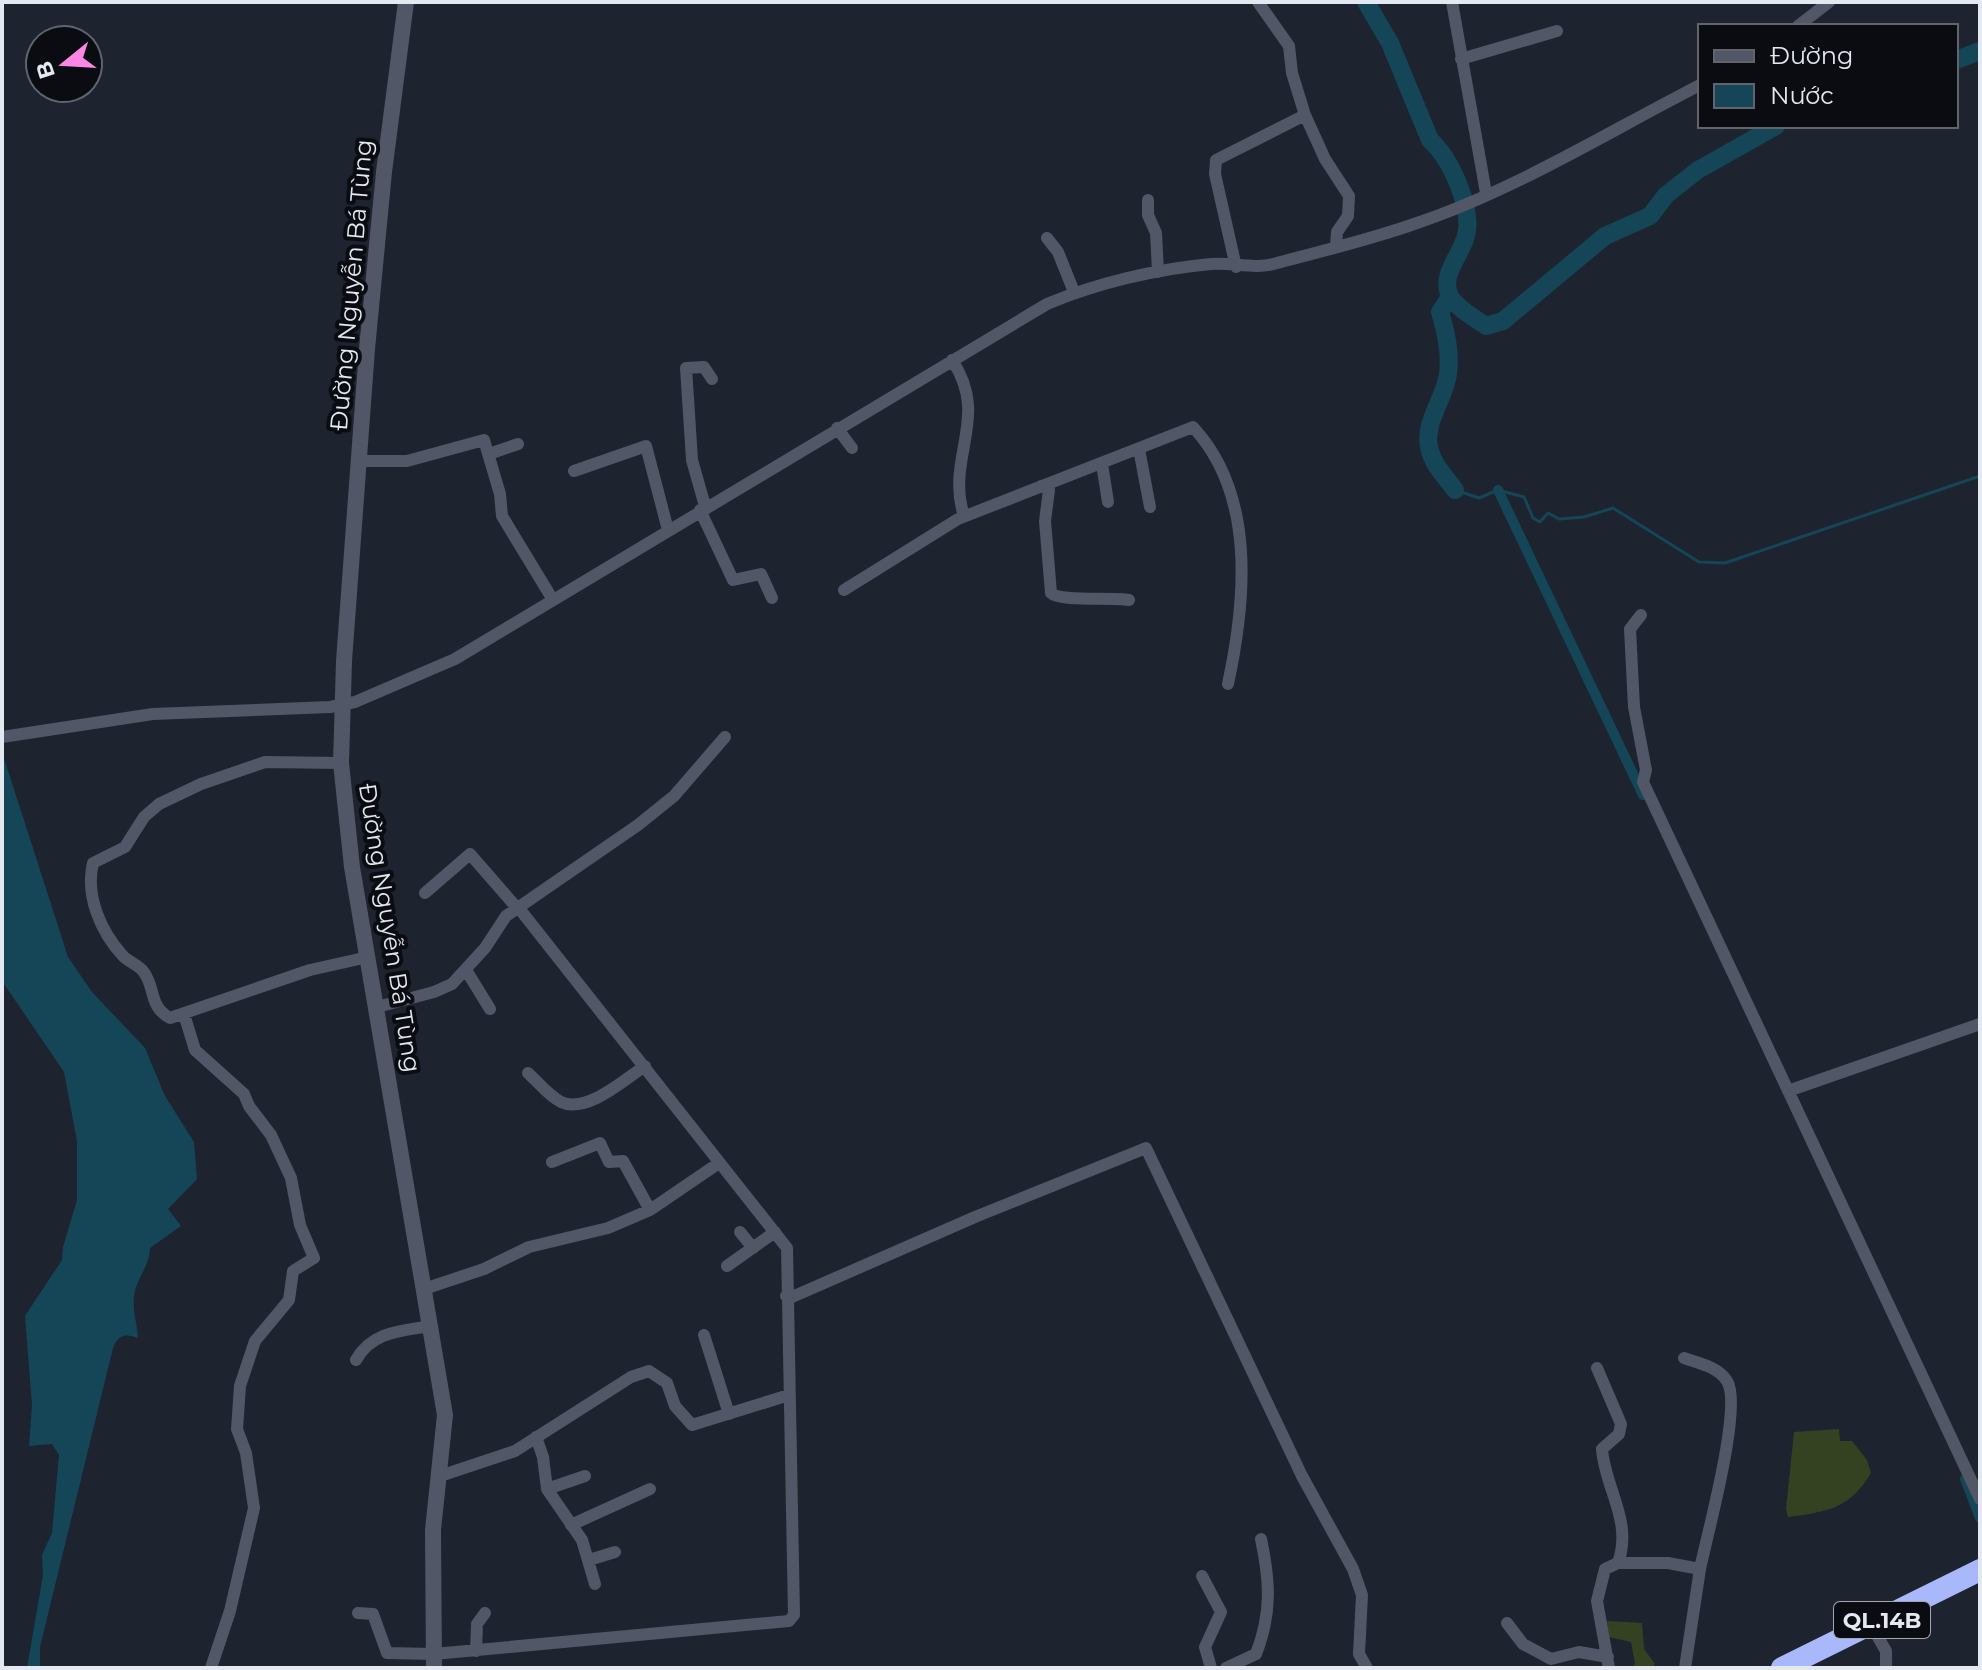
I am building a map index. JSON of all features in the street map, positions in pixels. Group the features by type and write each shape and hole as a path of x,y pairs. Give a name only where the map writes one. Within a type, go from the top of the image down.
{"highway":[{"name":"QL.14B","path":"1782,1668 1980,1570"}],"main road":[{"name":"Đường Nguyễn Bá Tùng","path":"406,2 384,172 361,436 342,705 341,763 346,828 445,1415 432,1573 434,1661"}],"street":[{"path":"1258,2 1289,46 1292,73 1305,115 1319,148 1349,196 1348,216 1337,232 1336,246"},
{"path":"1452,2 1481,196"},
{"path":"1801,24 1829,2"},
{"path":"1461,59 1557,31"},
{"path":"2,737 153,714 342,705 455,659 702,508 1047,304 1074,292 1158,272 1214,264 1236,267 1273,265 1418,223 1481,196 1698,86"},
{"path":"1236,267 1215,174 1216,160 1305,115"},
{"path":"1148,200 1148,215 1156,233 1158,272"},
{"path":"1047,238 1058,252 1074,292"},
{"path":"952,360 963,376 970,405 957,479 964,516"},
{"path":"712,379 704,367 686,368 692,460 702,508 733,580 761,574 772,598"},
{"path":"844,590 964,516 1193,427 1207,442 1225,474 1241,552 1240,618 1228,684"},
{"path":"837,428 852,448"},
{"path":"360,457 407,461 484,440 500,494 502,516 553,600"},
{"path":"489,454 518,444"},
{"path":"574,471 646,446 668,530"},
{"path":"1139,449 1150,507"},
{"path":"1102,464 1108,502"},
{"path":"1041,486 1049,490 1045,521 1051,593 1060,599 1105,596 1129,600"},
{"path":"1641,615 1630,629 1634,707 1646,770 1643,782 1980,1499"},
{"path":"377,1007 452,984 506,916 638,825 674,796 725,737"},
{"path":"341,763 265,762 201,784 159,804 144,817 125,847 93,863 91,880 99,923 122,954 143,971 154,1004 170,1018 310,970 368,957"},
{"path":"358,1613 373,1614 387,1653 434,1661 476,1651 793,1619 787,1248 518,907 470,854 425,893"},
{"path":"466,970 490,1009"},
{"path":"184,1014 195,1050 244,1094 249,1106 271,1135 291,1178 300,1225 314,1258 293,1271 289,1300 255,1341 240,1386 237,1429 246,1453 254,1508 230,1611 211,1668"},
{"path":"1788,1091 1980,1024"},
{"path":"528,1073 556,1099 574,1104 589,1101 645,1066"},
{"path":"552,1162 600,1143 609,1162 623,1161 650,1210"},
{"path":"786,1296 792,1297 975,1217 1146,1148 1302,1476 1353,1569 1362,1595 1359,1654 1367,1668"},
{"path":"424,1289 484,1269 529,1247 599,1231 650,1210 719,1163"},
{"path":"740,1232 753,1248"},
{"path":"727,1266 775,1232"},
{"path":"356,1360 364,1346 376,1339 431,1326"},
{"path":"704,1335 729,1414"},
{"path":"1684,1358 1720,1374 1732,1392 1727,1446 1700,1569 1685,1668"},
{"path":"1597,1368 1621,1424 1619,1434 1602,1449 1605,1473 1622,1516 1618,1563"},
{"path":"440,1476 503,1456 631,1377 649,1371 667,1383 675,1406 692,1425 789,1395"},
{"path":"536,1437 543,1457 547,1489 582,1540 595,1584"},
{"path":"547,1489 585,1476"},
{"path":"571,1525 650,1489"},
{"path":"1226,1668 1256,1654 1265,1631 1270,1606 1261,1539"},
{"path":"589,1560 615,1552"},
{"path":"1609,1663 1597,1595 1603,1571 1618,1563 1668,1563 1700,1569"},
{"path":"1202,1576 1221,1612 1205,1647 1211,1668"},
{"path":"476,1651 477,1624 485,1613"},
{"path":"1507,1623 1523,1644 1551,1659 1579,1652 1609,1663"},
{"path":"1871,1625 1886,1651 1886,1668"}],"green space":[{"path":"1839,1429 1840,1441 1852,1441 1867,1460 1871,1473 1855,1494 1836,1507 1788,1517 1786,1509 1794,1432"},
{"path":"1607,1621 1642,1623 1644,1649 1655,1664 1651,1668 1631,1668 1635,1664 1631,1642 1609,1637"}],"water":[{"path":"2,752 68,957 92,992 145,1048 165,1096 194,1142 197,1179 168,1209 181,1226 150,1248 134,1297 138,1338 122,1336 113,1348 40,1647 40,1668 27,1668 43,1575 42,1555 52,1533 59,1455 52,1444 29,1446 32,1405 25,1316 62,1260 77,1200 77,1141 64,1072 2,981"}],"waterway":[{"path":"1366,2 1390,43 1430,140 1452,171 1463,198 1466,236 1450,272 1449,294 1460,308 1486,326 1503,321 1605,236 1650,216 1666,195 1698,170 1772,128"},
{"path":"1958,59 1980,51"},
{"path":"1450,297 1440,312 1449,358 1448,374 1428,437 1433,459 1455,490"},
{"path":"1455,490 1479,498 1498,490 1524,497 1533,518 1540,522 1548,513 1559,519 1584,517 1613,508 1699,562 1725,563 1980,476"},
{"path":"1498,490 1643,795"},
{"path":"1965,1479 1980,1518"}]}
